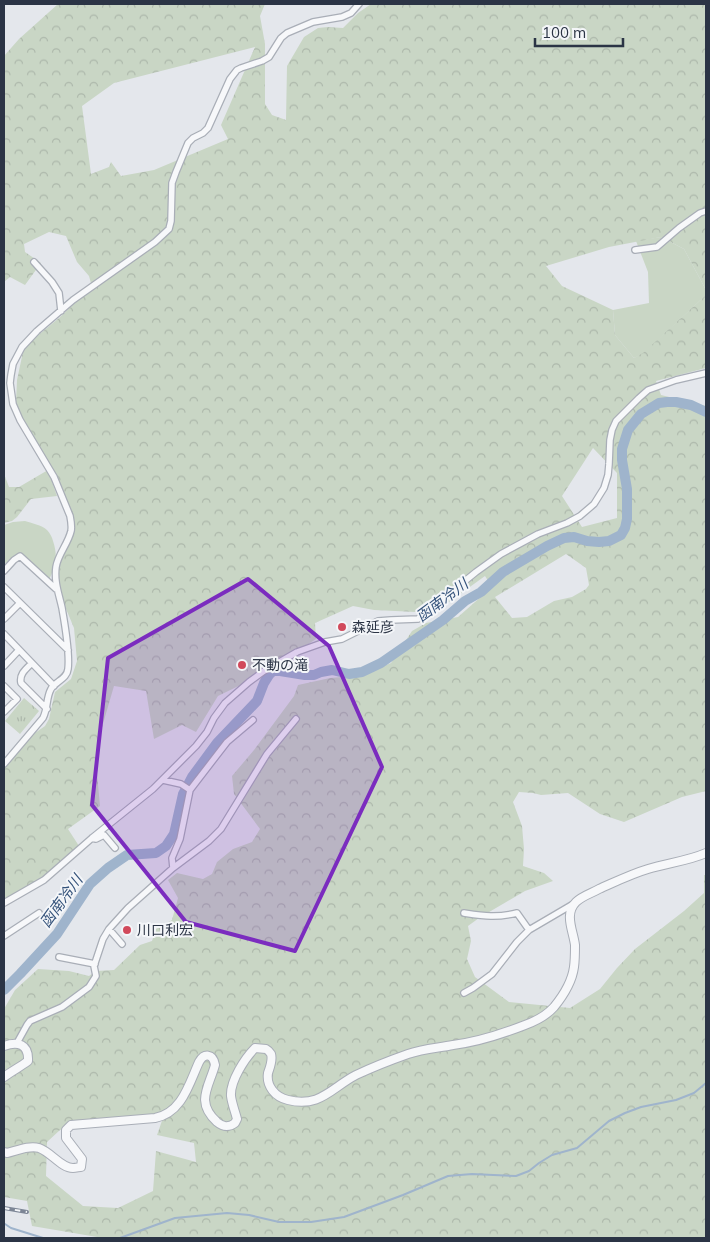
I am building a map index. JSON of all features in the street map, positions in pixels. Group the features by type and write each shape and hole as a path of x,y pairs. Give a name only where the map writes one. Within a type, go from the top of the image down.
{"street":[{"path":"4,764 43,718 47,709 48,696 54,686 68,672 66,631 62,607 56,589 56,566 71,532 72,523 54,477 16,412 7,374 22,346 37,330 73,300 155,242 168,229 171,221 172,183 188,143 208,128 230,79 237,70 269,57 281,38 287,33 313,22 342,17 351,13 359,4"},
{"path":"635,250 657,247 679,228 700,213 706,211"},
{"path":"34,262 59,293 61,311"},
{"path":"4,903 44,880 153,789 196,746 225,703 264,671 297,652 325,642 342,640 378,622 418,619 501,554 532,537 580,516 594,504 604,488 608,475 610,440 616,421 648,390 676,380 706,373"},
{"path":"4,571 20,556 56,589"},
{"path":"4,587 68,650"},
{"path":"4,619 20,603"},
{"path":"4,634 54,686"},
{"path":"4,666 19,650"},
{"path":"32,663 22,674 20,678 21,683 47,709"},
{"path":"4,686 17,700 4,712"},
{"path":"17,1043 30,1021 62,1007 89,987 96,976 95,964 103,939 109,929 128,908 173,868 222,829 267,754 296,719"},
{"path":"173,868 172,858 180,839 190,790 227,742 253,720"},
{"path":"163,780 181,784 190,790"},
{"path":"92,838 96,840 104,834 115,848"},
{"path":"464,993 492,974 529,930 576,901 628,876 706,853"},
{"path":"4,1152 37,1148 48,1152 64,1165 72,1168 81,1167 82,1159 66,1138 66,1130 71,1125 155,1118 168,1114 179,1105 199,1062 207,1055 212,1057 215,1065 206,1091 205,1104 210,1114 216,1120 228,1126 237,1119 232,1101 232,1087 246,1059 255,1048 266,1049 271,1055 268,1082 272,1091 286,1100 306,1102 321,1098 354,1076 373,1067 410,1053 477,1040 510,1031 536,1021 553,1008 570,982 574,969 575,945 569,920 571,910 576,901"},
{"path":"4,936 39,913"},
{"path":"464,913 504,917 517,913 529,930"},
{"path":"109,929 122,944"},
{"path":"59,957 95,964"},
{"path":"4,1046 17,1043 26,1048 28,1054 28,1061 4,1076"}],"highlighted area":[{"path":"248,579 329,646 382,767 295,951 186,922 92,805 108,658"}],"green space":[{"path":"58,4 265,4 260,16 265,44 265,104 272,115 286,120 287,66 304,37 318,28 343,28 358,13 371,4 706,4 706,290 684,249 661,237 609,247 546,266 562,286 613,310 615,335 634,358 643,353 706,295 706,368 656,381 661,395 706,406 706,791 682,797 624,822 600,814 568,793 541,795 519,792 513,802 522,826 523,866 544,873 553,881 525,891 468,926 471,941 467,959 475,977 509,1002 570,1008 600,989 635,949 704,893 704,875 706,875 706,1238 97,1238 32,1226 27,1201 4,1197 4,1009 15,990 38,969 69,971 89,976 96,971 114,970 140,945 152,941 156,929 172,920 178,898 168,880 177,873 203,879 212,874 217,862 233,849 252,842 260,829 234,794 232,776 294,696 298,685 330,678 358,677 391,663 412,631 426,623 458,617 492,587 485,576 449,602 416,612 374,610 353,606 315,623 316,639 267,672 218,696 196,732 182,725 154,739 146,691 114,686 98,741 97,773 100,806 68,829 79,846 45,876 4,902 4,766 35,733 45,726 49,719 55,692 71,679 77,661 74,628 64,604 56,568 73,521 47,466 23,427 16,402 17,380 24,347 92,287 89,276 77,262 66,236 49,232 24,244 25,252 41,263 25,285 10,277 4,282 4,56 19,39","holes":["255,47 221,125 228,139 154,170 121,176 111,162 109,167 91,174 82,106 114,83","593,448 617,473 617,518 582,527 562,496","566,554 586,568 589,585 586,589 572,597 554,601 527,617 512,618 495,597","164,1115 157,1135 194,1143 196,1162 156,1151 153,1191 118,1208 83,1206 46,1176 47,1142 60,1130 101,1118"]},
{"path":"661,237 684,249 706,290 706,295 643,354 634,358 615,335 613,310 649,303 648,272 636,241"},
{"path":"48,470 57,496 31,499 17,517 12,521 4,523 4,474 9,487 19,487"},
{"path":"25,521 45,528 52,538 56,560 49,580 20,554 4,564 4,525"},
{"path":"24,698 39,711 20,734 5,721"}],"waterway":[{"name":"函南冷川","path":"4,990 57,934 90,884 127,855 156,853 166,846 174,834 183,794 192,777 217,743 257,701 264,683 273,671 305,675 314,675 332,670 349,674 362,672 381,663 443,620 465,601 481,592 503,572 547,546 564,538 574,537 599,542 609,541 621,535 627,519 627,489 622,449 628,430 641,414 659,403 676,402 691,405 706,412"},
{"path":"120,1238 175,1218 227,1213 249,1215 279,1222 311,1222 344,1217 448,1176 472,1174 516,1176 529,1171 552,1155 577,1148 609,1121 625,1113 641,1107 676,1100 694,1093 706,1083"},
{"path":"5,1224 11,1228 43,1238"}],"railway":[{"path":"4,1208 27,1212"}],"place":[{"name":"森延彦","path":"342,627"},
{"name":"不動の滝","path":"242,665"},
{"name":"川口利宏","path":"127,930"}]}
